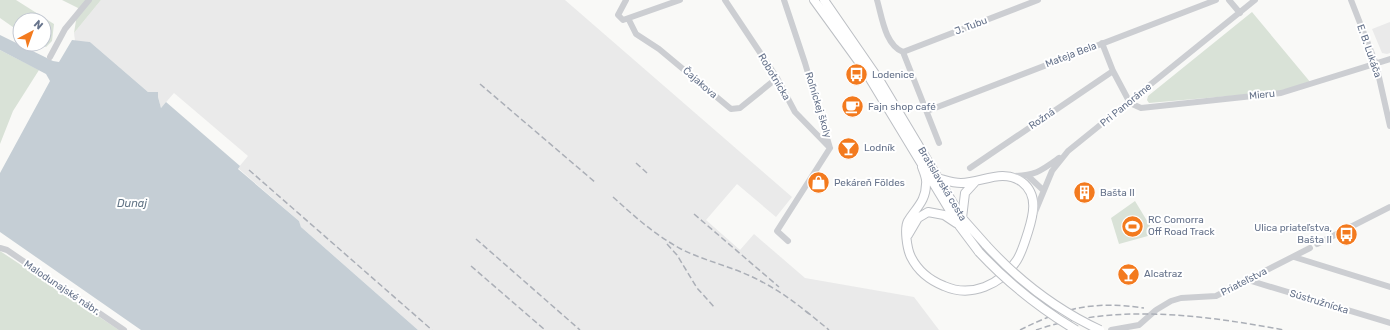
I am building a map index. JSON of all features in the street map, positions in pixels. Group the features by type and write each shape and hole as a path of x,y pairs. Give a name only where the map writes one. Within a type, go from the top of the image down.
{"main road":[{"name":"Bratislavská cesta","path":"814,0 844,40 874,85 922,167 960,221 1004,263 1054,304 1100,330"},
{"name":"Bratislavská cesta","path":"824,0 874,70 906,123 960,221 979,252 998,271 1037,304 1076,330"},
{"path":"922,167 927,183 925,194 921,204 907,223 907,236 910,254 926,277 953,290 977,290 994,282 1013,265 1024,242 1034,213 1032,197 1027,187 1016,179 1002,175 975,182 960,183 937,178"},
{"path":"907,236 918,218 928,212 944,215 960,221 965,193 975,182"}],"street":[{"path":"50,57 65,30 89,0"},
{"path":"626,0 619,12 619,18 623,20 629,20 680,0"},
{"name":"Robotnícka","path":"725,0 777,78 795,112 830,148"},
{"name":"Roľníckej školy","path":"784,0 805,63 830,148 777,231 788,241"},
{"path":"877,0 890,41 897,50 903,52 939,143"},
{"name":"J. Tubu","path":"903,52 1038,0"},
{"name":"Mateja Bela","path":"927,111 1216,0"},
{"path":"1229,0 1240,13"},
{"name":"Pri Panoráme","path":"1034,213 1052,171 1068,151 1255,0"},
{"name":"E. B. Lukáča","path":"1351,0 1376,64 1390,126"},
{"name":"Čajakova","path":"629,20 636,34 659,49 731,109 740,108 777,78"},
{"path":"1102,43 1113,71 1130,102"},
{"name":"Mieru","path":"1130,102 1141,108 1282,93 1390,59"},
{"name":"Rožná","path":"970,168 1113,71"},
{"path":"1002,175 1028,176 1044,169 1068,151"},
{"path":"1028,176 1043,190"},
{"path":"1027,187 1043,190"},
{"path":"1317,244 1390,207"},
{"name":"Malodunajské nábr.","path":"0,248 7,250 124,330"},
{"name":"Priateľstva","path":"1111,330 1139,325 1156,310 1171,301 1181,298 1216,296 1310,248"},
{"path":"1294,257 1390,287"},
{"name":"Sústružnícka","path":"1248,280 1390,323"}],"shaded area":[{"path":"0,0 16,0 35,12 12,12 12,26 0,18"},
{"path":"62,0 101,0 74,33 78,8"},
{"path":"101,0 565,0 792,197 776,217 737,184 706,220 740,250 754,234 805,278 914,297 939,330 418,330 301,227 299,221 238,168 248,156 174,93 161,108 158,97 148,92 90,42 75,41 74,33"},
{"path":"1252,12 1311,83 1274,92 1149,103 1147,100 1148,96"},
{"path":"1390,22 1390,53 1387,54 1382,53 1372,29"},
{"path":"52,23 54,24 52,41"},
{"path":"0,50 39,70 13,111 0,144"},
{"name":"RC Comorra Off Road Track","path":"1135,201 1155,234 1119,244 1111,218"},
{"path":"0,251 119,330 0,330"}],"water":[{"name":"Dunaj","path":"0,35 12,41 12,52 35,52 53,61 59,62 72,40 90,42 148,92 158,92 161,108 166,102 240,166 238,169 299,221 301,227 418,330 141,330 0,232 0,173 50,81 46,74 0,50"}],"railway":[{"path":"480,84 596,183"},
{"path":"636,163 647,173"},
{"path":"249,170 432,330"},
{"path":"613,197 645,225 671,244 696,256 759,280 785,296 809,314"},
{"path":"694,214 779,287"},
{"path":"476,239 580,330"},
{"path":"667,244 677,255 697,288 715,308"},
{"path":"471,266 545,330"},
{"path":"1020,330 1052,316 1080,308 1110,305 1144,308"},
{"path":"806,311 829,330"},
{"path":"1036,330 1097,316 1128,314 1191,316 1284,330"}],"place":[{"name":"Lodenice","path":"857,75"},
{"name":"Fajn shop café","path":"853,107"},
{"name":"Lodník","path":"849,148"},
{"name":"Pekáreň Földes","path":"819,183"},
{"name":"Bašta II","path":"1084,193"},
{"name":"RC Comorra Off Road Track","path":"1132,226"},
{"name":"Ulica priateľstva, Bašta II","path":"1347,234"},
{"name":"Alcatraz","path":"1129,274"}]}
